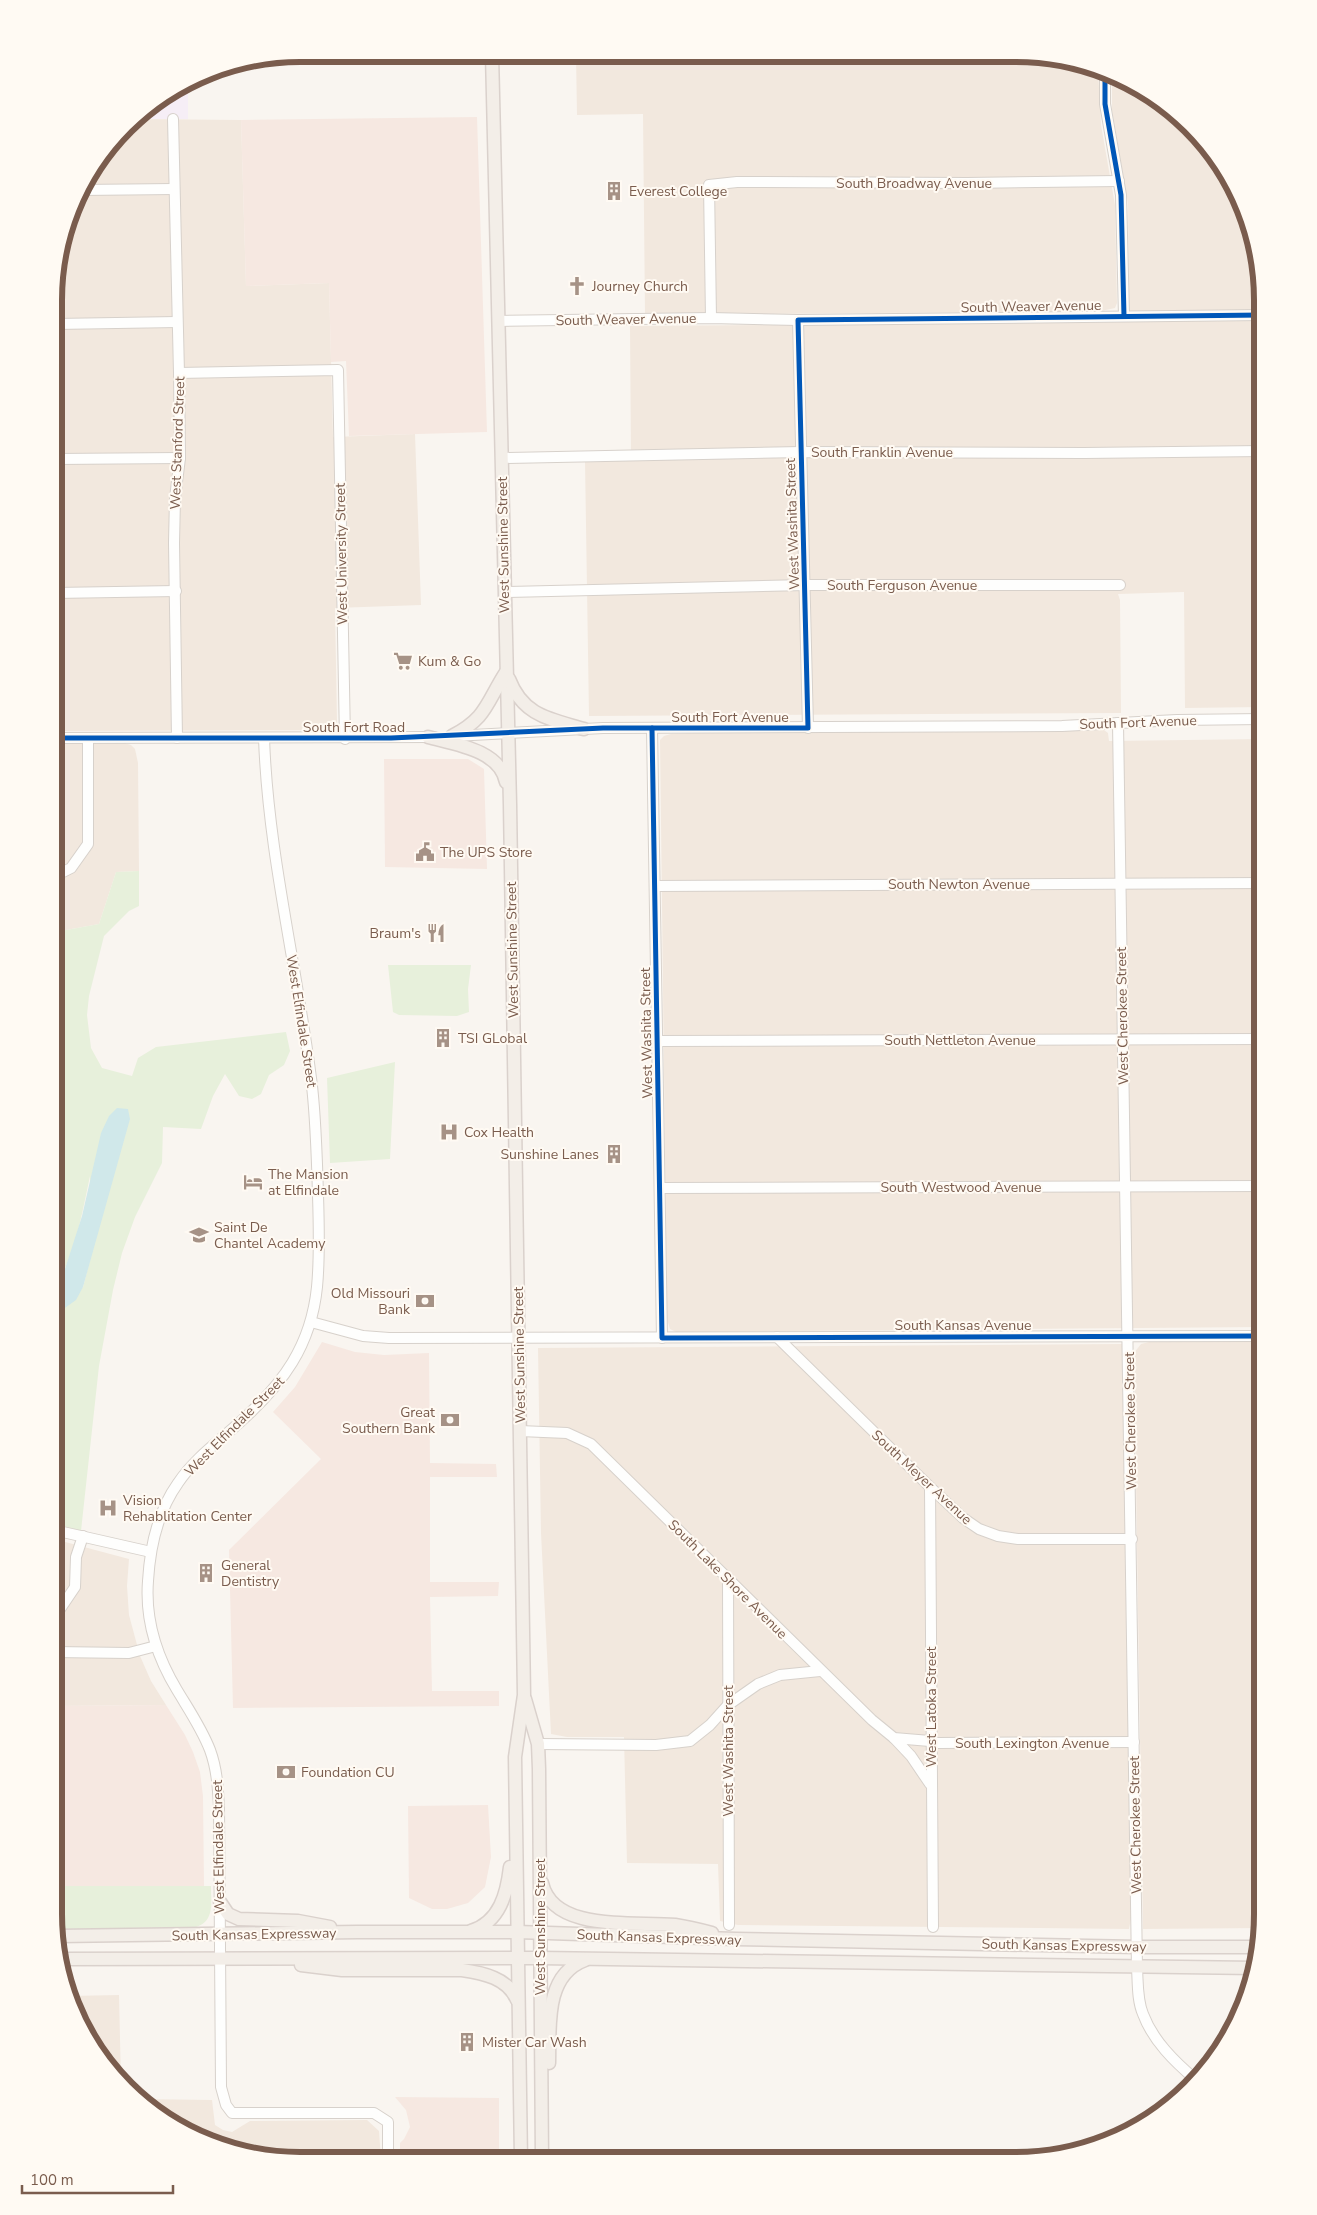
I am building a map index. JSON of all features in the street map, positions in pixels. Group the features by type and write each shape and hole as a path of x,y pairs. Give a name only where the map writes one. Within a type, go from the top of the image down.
{"main road":[{"name":"West Sunshine Street","path":"492,62 510,804 524,1695 515,1757 521,2152"},
{"path":"506,672 514,694 530,708 557,722 584,729"},
{"path":"452,736 466,729 479,719 506,672"},
{"path":"428,737 468,748 492,760 505,773 510,804"},
{"name":"West Sunshine Street","path":"524,1695 538,1744 542,2152"},
{"path":"468,1932 485,1925 491,1920 506,1890 510,1864 515,1757"},
{"path":"540,1874 550,1902 562,1911 573,1915 602,1921 674,1925 736,1939"},
{"path":"220,1902 228,1914 240,1920 298,1922 357,1932"},
{"name":"South Kansas Expressway","path":"64,1936 517,1932 736,1939 1137,1947 1252,1947"},
{"path":"267,1958 342,1970 462,1970 475,1972 492,1977 506,1985 515,1994 518,2001"},
{"name":"South Kansas Expressway","path":"67,1959 540,1958 1137,1968 1248,1968"},
{"path":"543,2152 547,2112 550,2020 553,1997 567,1971 579,1962 589,1959"}],"street":[{"path":"1105,80 1105,104 1121,196 1124,316"},
{"name":"West Stanford Street","path":"173,119 180,458 175,525 177,738"},
{"name":"South Broadway Avenue","path":"711,318 709,185 736,182 967,184 1119,181"},
{"path":"90,190 174,189"},
{"name":"South Weaver Avenue","path":"498,321 1254,315"},
{"name":"West Washita Street","path":"798,320 806,585 808,728"},
{"path":"62,324 177,322"},
{"name":"West University Street","path":"179,373 338,370 345,739"},
{"name":"South Franklin Avenue","path":"502,458 801,452 1084,453 1254,451"},
{"path":"62,459 180,458"},
{"name":"South Ferguson Avenue","path":"504,592 806,585 1120,586"},
{"path":"62,593 176,591"},
{"name":"South Fort Avenue","path":"652,728 1062,726 1254,719"},
{"name":"West Cherokee Street","path":"1118,723 1132,1539 1137,1968 1139,1999 1148,2025 1173,2058 1191,2075"},
{"name":"West Washita Street","path":"652,728 662,1338"},
{"name":"South Fort Road","path":"62,738 345,739 652,728"},
{"path":"62,872 71,868 88,844 88,738"},
{"name":"West Elfindale Street","path":"264,738 270,813 314,1104 319,1264 311,1322 295,1359 278,1384 241,1421 205,1452 176,1486 161,1516 151,1552 147,1598 148,1614 156,1646 169,1675 198,1725 214,1762 219,1807 221,2087 226,2105 232,2113 374,2113 388,2122 388,2152"},
{"name":"South Newton Avenue","path":"655,886 1254,882"},
{"name":"South Nettleton Avenue","path":"657,1041 1254,1039"},
{"name":"South Westwood Avenue","path":"660,1188 1254,1186"},
{"name":"South Kansas Avenue","path":"311,1322 352,1334 375,1338 1254,1336"},
{"name":"South Meyer Avenue","path":"777,1337 930,1487 963,1518 979,1528 998,1536 1028,1540 1132,1539"},
{"name":"South Lake Shore Avenue","path":"520,1431 560,1432 586,1440 728,1578 820,1671 894,1738 911,1756 931,1787"},
{"name":"West Latoka Street","path":"930,1487 930,1740 933,1927"},
{"path":"62,1532 151,1552"},
{"path":"62,1606 74,1587 76,1557 83,1536"},
{"name":"West Washita Street","path":"728,1578 729,1925"},
{"path":"62,1652 129,1653 156,1646"},
{"path":"538,1744 656,1745 690,1741 710,1725 728,1705 751,1688 772,1678 820,1671"},
{"path":"894,1738 930,1740"},
{"name":"South Lexington Avenue","path":"930,1740 938,1743 1134,1742"}],"shaded area":[{"path":"576,62 1016,62 1063,67 1093,75 1098,77 1101,125 1115,205 1117,303 1115,308 1101,311 645,315 643,114 577,115"},
{"path":"1112,83 1149,103 1185,132 1214,168 1230,195 1242,224 1250,254 1254,285 1254,707 1185,708 1184,592 1118,594 1120,600 1121,713 589,716 585,461 631,459 630,326 1129,322 1128,203 1112,110"},
{"path":"188,91 188,119 148,119"},
{"path":"477,117 487,432 349,436 346,361 331,362 329,283 246,286 241,120"},
{"path":"147,119 241,120 246,286 329,283 333,437 415,434 421,605 335,608 337,721 336,727 331,730 62,731 62,301 67,254 75,224 94,182 132,132"},
{"path":"1104,730 1108,733 1109,741 1254,739 1254,1327 676,1332 670,1329 667,1319 660,740 664,736 671,734 710,732"},
{"path":"62,743 124,743 131,745 135,749 138,763 139,871 116,872 99,924 62,931"},
{"path":"384,759 468,759 484,769 487,869 385,867"},
{"path":"1254,1341 1254,1928 1143,1929 1134,1353 1141,1344 1149,1342"},
{"path":"322,1342 355,1352 384,1355 429,1353 430,1463 496,1464 497,1477 430,1477 430,1582 499,1582 498,1596 430,1597 432,1691 499,1691 499,1706 233,1708 229,1550 321,1459 273,1412 295,1387"},
{"path":"1122,1344 1132,1913 1129,1929 738,1925 720,1921 718,1864 627,1863 624,1737 567,1737 551,1734 541,1533 538,1348"},
{"path":"62,1541 129,1559 127,1586 129,1615 140,1656 151,1681 166,1705 62,1706"},
{"path":"166,1705 185,1735 200,1772 203,1796 204,1886 62,1886 62,1706"},
{"path":"488,1805 491,1857 485,1887 468,1903 447,1909 432,1909 409,1898 408,1806"},
{"path":"119,1995 121,2069 94,2033 77,1996"},
{"path":"395,2097 499,2098 499,2152 400,2152 400,2143 410,2127 406,2110"},
{"path":"151,2099 212,2100 215,2125 223,2130 232,2132 250,2121 367,2120 379,2131 380,2152 285,2152 254,2148 224,2140 195,2128 168,2112"}],"green space":[{"path":"139,871 139,906 129,911 104,936 89,996 87,1015 91,1048 102,1068 132,1076 138,1058 156,1047 286,1032 290,1051 284,1065 269,1075 261,1094 252,1099 239,1096 225,1074 213,1096 201,1129 163,1127 162,1163 135,1217 122,1253 113,1290 99,1366 81,1531 62,1525 62,1308 83,1287 90,1260 90,1176 73,1247 62,1274 62,931 99,924 116,872"},
{"path":"388,965 471,965 468,989 469,1012 457,1016 399,1015 393,1012"},
{"path":"395,1062 390,1159 330,1163 327,1078"},
{"path":"62,1886 211,1886 211,1911 206,1920 196,1927 63,1929"}],"water":[{"path":"117,1108 128,1109 130,1119 83,1287 76,1300 62,1310 62,1275 82,1216 101,1133 109,1116"}],"cycle path":[{"path":"1105,80 1105,104 1121,195 1124,316"},
{"path":"62,738 391,738 603,728 808,728 798,320 1254,315"},
{"path":"652,728 662,1338 1254,1336"}],"place":[{"name":"Everest College","path":"614,191"},
{"name":"Journey Church","path":"577,286"},
{"name":"Kum & Go","path":"403,661"},
{"name":"The UPS Store","path":"425,852"},
{"name":"Braum's","path":"436,933"},
{"name":"TSI GLobal","path":"443,1038"},
{"name":"Cox Health","path":"449,1132"},
{"name":"Sunshine Lanes","path":"614,1154"},
{"name":"The Mansion at Elfindale","path":"253,1182"},
{"name":"Saint De Chantel Academy","path":"199,1235"},
{"name":"Old Missouri Bank","path":"425,1301"},
{"name":"Great Southern Bank","path":"450,1420"},
{"name":"Vision Rehablitation Center","path":"108,1508"},
{"name":"General Dentistry","path":"206,1573"},
{"name":"Foundation CU","path":"286,1772"},
{"name":"Mister Car Wash","path":"467,2042"}]}
